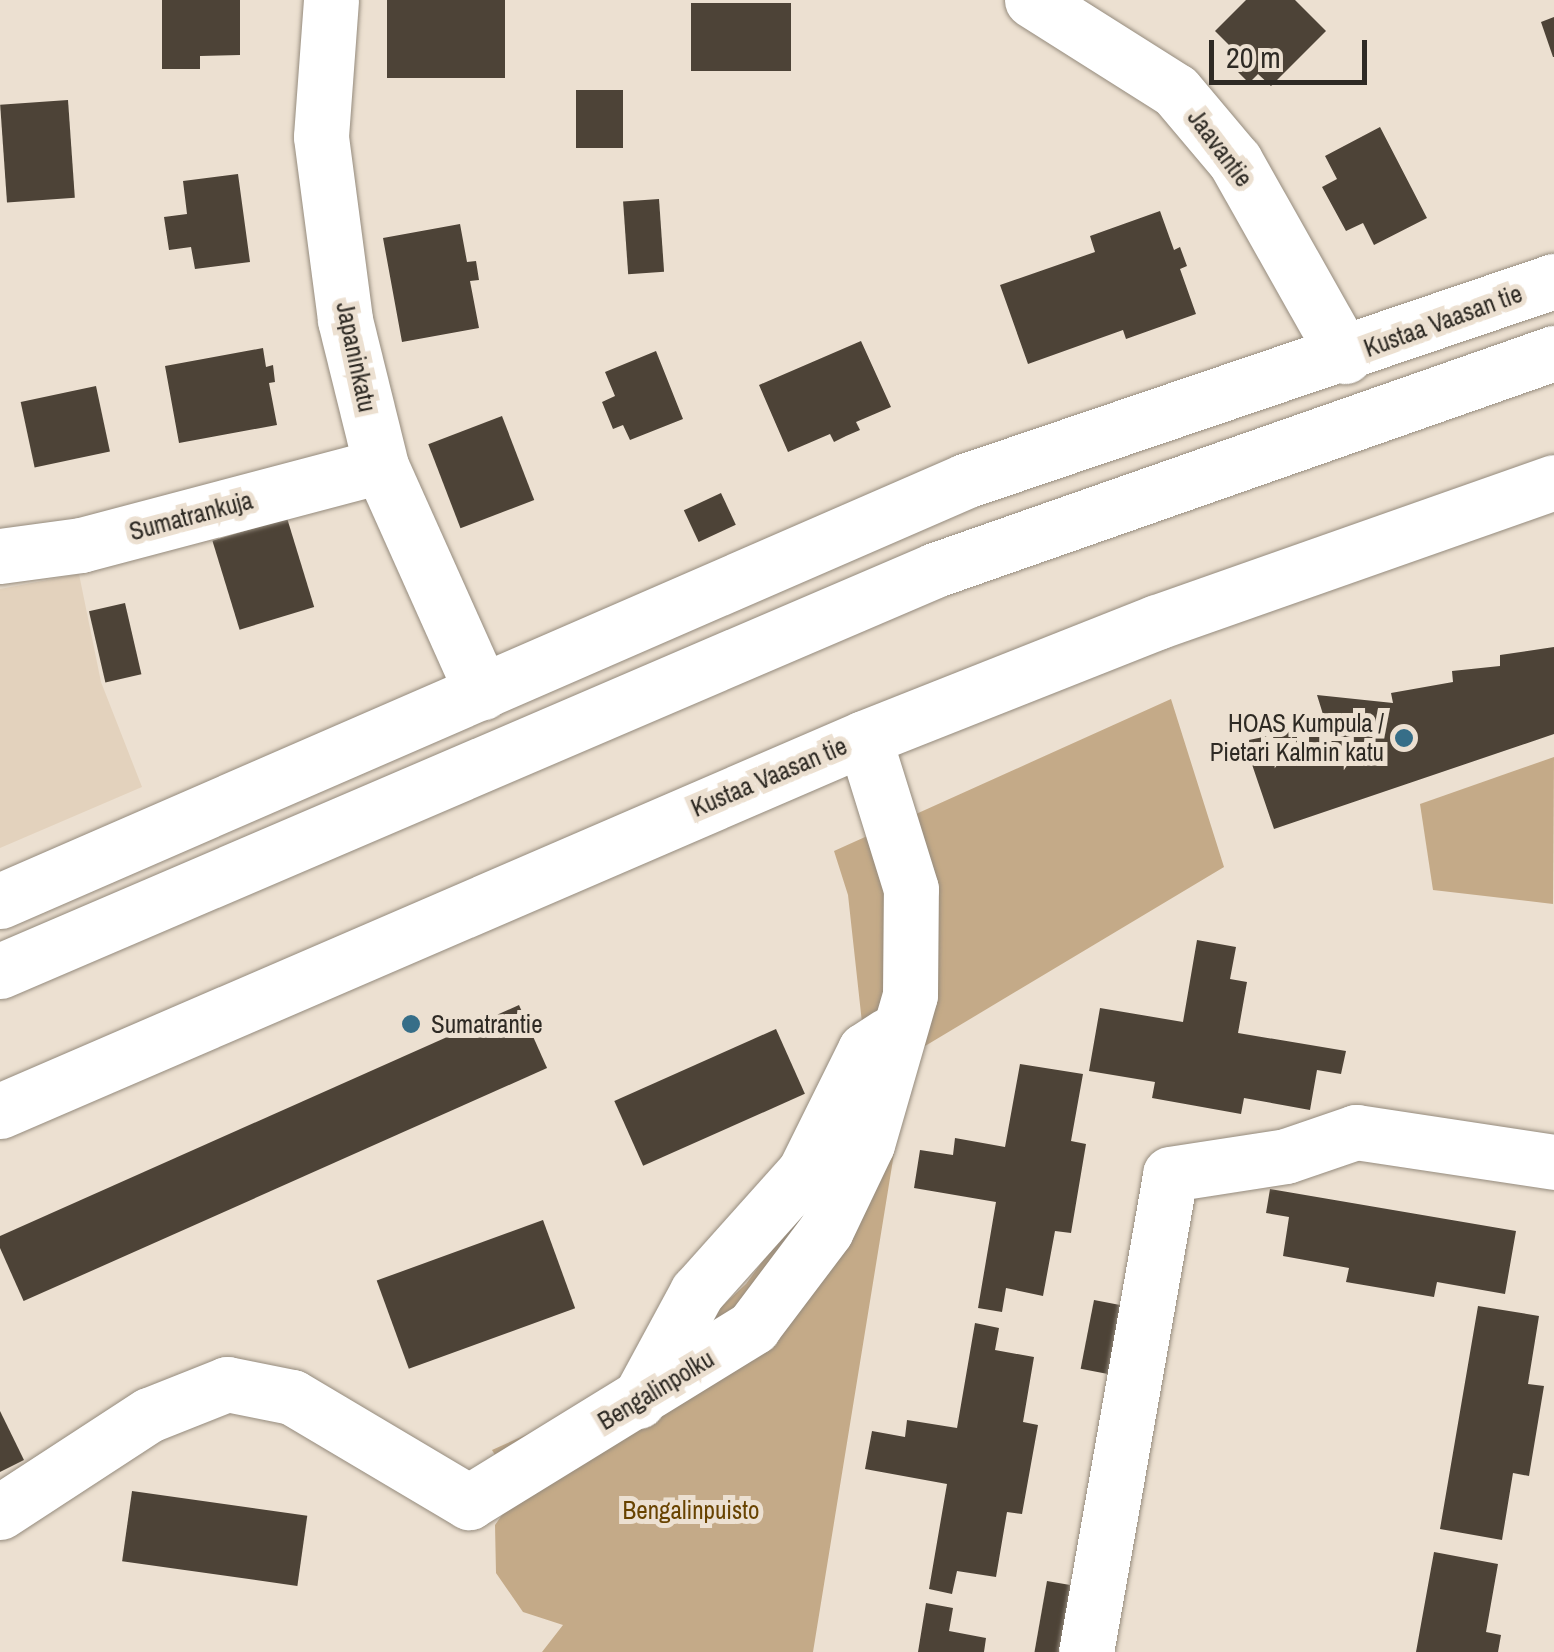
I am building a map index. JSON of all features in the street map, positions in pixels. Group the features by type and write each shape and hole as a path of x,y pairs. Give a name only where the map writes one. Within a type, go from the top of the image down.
{"main road":[{"name":"Japaninkatu","path":"331,0 322,138 345,320 381,466 482,692"},
{"name":"Jaavantie","path":"1032,0 1176,91 1235,161 1344,356"},
{"name":"Kustaa Vaasan tie","path":"0,901 20,898 965,481 1344,356 1554,281"},
{"path":"0,970 935,570 1113,502 1554,353"},
{"name":"Sumatrankuja","path":"0,556 81,545 381,466"},
{"name":"Kustaa Vaasan tie","path":"0,1111 864,738 1157,622 1554,482"},
{"name":"Bengalinpolku","path":"0,1512 134,1423 228,1384 292,1398 469,1502 638,1402 753,1327 800,1268 867,1144 910,995 912,888 864,738"},
{"path":"1086,1652 1170,1174 1286,1156 1356,1132 1554,1162"}],"shaded area":[{"path":"79,574 101,682 142,787 0,848 0,589"}],"green space":[{"name":"Bengalinpuisto","path":"1171,699 1224,867 910,1055 813,1652 542,1652 563,1625 523,1612 496,1573 495,1525 518,1492 492,1450 557,1421 693,1333 746,1284 790,1224 865,1050 848,895 834,851"},
{"path":"1554,757 1553,904 1433,890 1420,804"}],"building":[{"path":"162,0 240,0 240,55 200,56 200,69 162,69"},
{"path":"387,0 505,0 505,78 387,78"},
{"path":"1246,0 1295,0 1326,31 1271,86 1258,74 1249,83 1238,72 1247,63 1215,31"},
{"path":"691,3 791,3 791,71 691,71"},
{"path":"1554,17 1554,57 1553,57 1541,22"},
{"path":"576,90 623,90 623,148 576,148"},
{"path":"68,100 75,198 7,203 0,105"},
{"path":"1380,127 1427,218 1374,245 1363,223 1346,231 1322,187 1337,179 1325,156"},
{"path":"238,174 250,262 195,269 191,247 169,250 164,217 187,214 183,181"},
{"path":"659,199 664,272 628,274 623,202"},
{"path":"1160,211 1174,250 1180,247 1187,266 1180,269 1196,314 1126,339 1123,330 1028,364 1000,285 1095,252 1090,236"},
{"path":"460,224 467,262 476,261 479,280 470,281 479,328 402,342 383,238"},
{"path":"861,341 891,407 856,422 860,430 834,442 830,434 788,452 759,385"},
{"path":"263,348 266,367 273,365 275,382 269,383 277,425 179,443 165,366"},
{"path":"656,351 683,419 630,440 623,425 613,429 602,402 615,396 605,372"},
{"path":"96,386 110,452 35,468 21,402"},
{"path":"502,416 534,500 461,528 428,444"},
{"path":"721,493 736,525 699,542 684,510"},
{"path":"287,518 314,607 240,630 212,541"},
{"path":"125,603 141,674 105,682 89,611"},
{"name":"HOAS Kumpula / Pietari Kalmin katu","path":"1554,647 1554,734 1274,829 1244,741 1326,724 1317,695 1393,703 1391,693 1453,682 1452,671 1500,666 1500,655"},
{"path":"1197,940 1236,947 1230,979 1247,982 1238,1033 1346,1051 1341,1074 1317,1070 1310,1110 1244,1098 1241,1114 1152,1098 1155,1082 1089,1071 1100,1008 1183,1022"},
{"path":"519,1005 547,1068 24,1301 0,1248 0,1236"},
{"path":"776,1029 805,1094 643,1166 614,1101"},
{"path":"1020,1064 1083,1074 1071,1141 1086,1144 1071,1233 1055,1231 1043,1296 1006,1288 1002,1312 978,1308 996,1202 914,1188 920,1150 953,1155 955,1138 1005,1147"},
{"path":"1270,1189 1516,1231 1505,1294 1437,1282 1434,1297 1346,1282 1349,1268 1283,1256 1289,1217 1266,1213"},
{"path":"543,1220 575,1308 409,1369 377,1281"},
{"path":"1094,1300 1134,1308 1121,1377 1081,1369"},
{"path":"1478,1306 1539,1316 1528,1384 1544,1386 1529,1476 1513,1473 1502,1540 1440,1529"},
{"path":"975,1323 999,1328 995,1350 1034,1357 1023,1422 1038,1425 1022,1514 1007,1512 996,1577 957,1571 952,1594 929,1589 947,1484 865,1469 872,1431 905,1437 907,1420 957,1428"},
{"path":"0,1411 24,1460 0,1472"},
{"path":"132,1491 307,1516 297,1586 122,1561"},
{"path":"1434,1552 1498,1564 1486,1632 1501,1635 1498,1652 1416,1652"},
{"path":"1047,1581 1087,1588 1076,1652 1034,1652"},
{"path":"926,1603 953,1608 949,1631 986,1638 984,1652 918,1652"}],"place":[{"name":"HOAS Kumpula / Pietari Kalmin katu","path":"1404,738"},
{"name":"Sumatrantie","path":"411,1024"}]}
